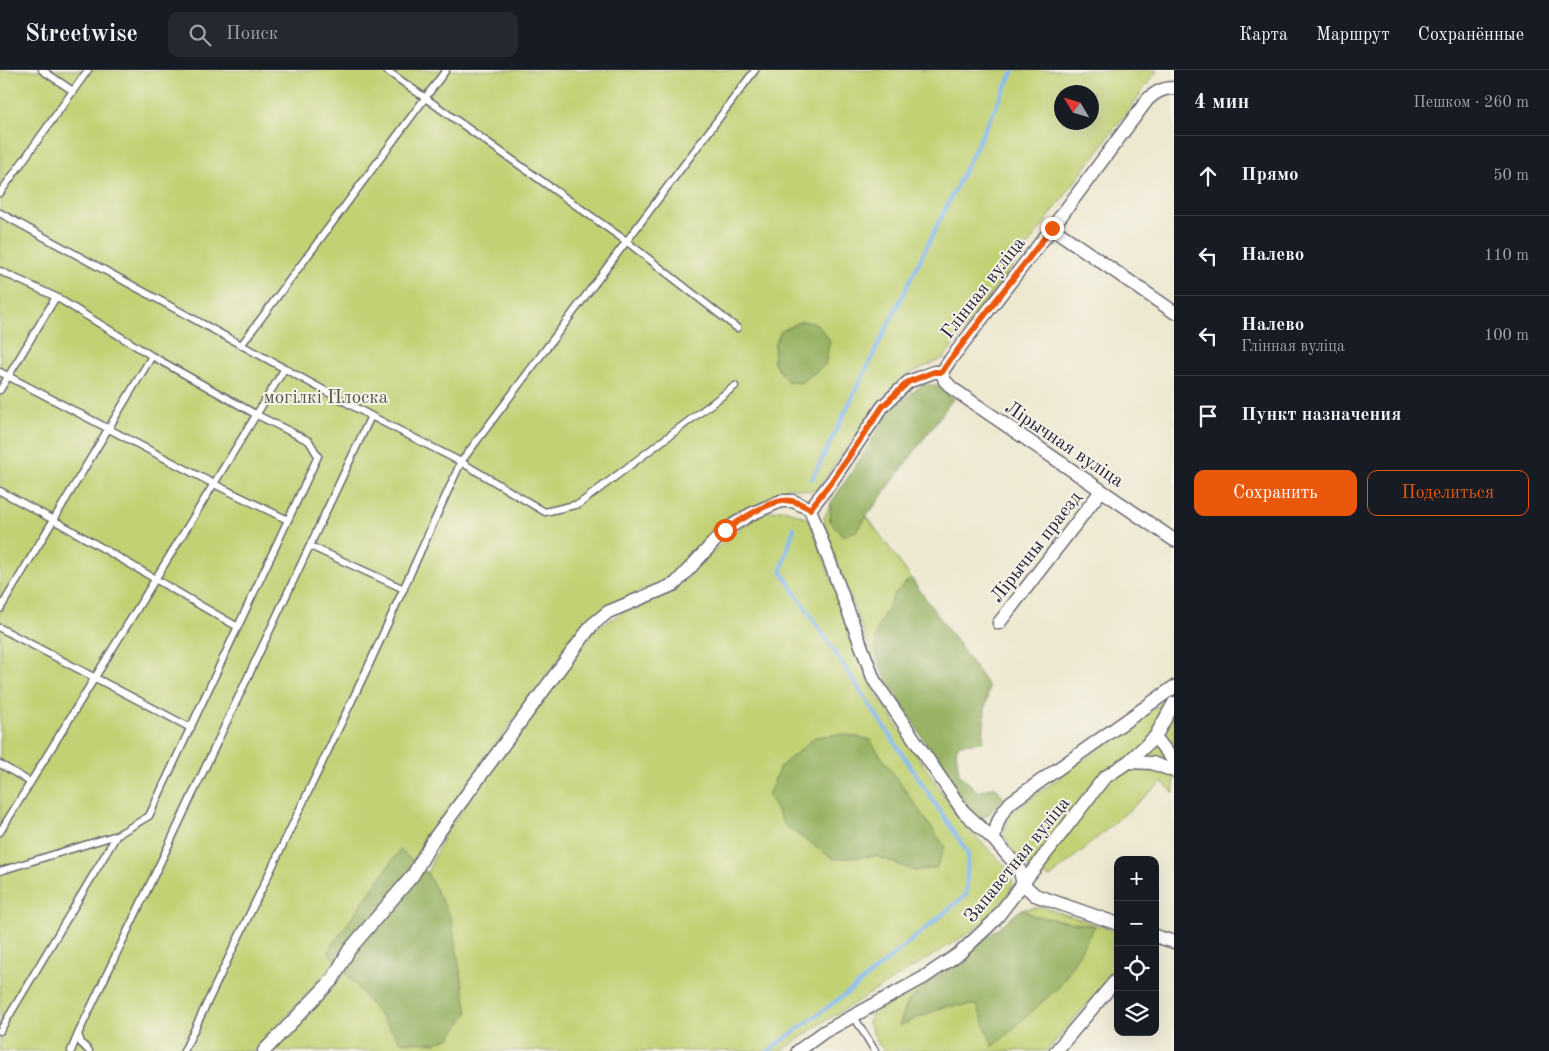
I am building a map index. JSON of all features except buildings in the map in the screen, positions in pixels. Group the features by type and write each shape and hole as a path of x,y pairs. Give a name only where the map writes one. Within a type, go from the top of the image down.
{"street":[{"name":"Глінная вуліца","path":"942,372 1148,99 1154,94 1170,88"},
{"path":"1052,228 1174,312"},
{"path":"810,509 832,481 883,406 908,382 934,372 942,372"},
{"name":"Лірычная вуліца","path":"942,372 945,381 953,389 1174,540"},
{"name":"Лірычны праезд","path":"999,623 1101,491"},
{"path":"264,1051 333,979 349,950 413,875 433,840 592,626 608,612 675,584 725,530 751,514 781,501 793,501 810,509 874,680 963,811 994,840 1018,868 1023,884 1035,896 1114,923"},
{"path":"994,840 996,824 1002,812 1011,802 1174,687"},
{"name":"Запаветная вуліца","path":"798,1051 824,1032 923,978 960,953 994,921 1104,778 1128,762 1155,737 1174,703"},
{"path":"1155,737 1174,761"},
{"path":"1128,762 1152,762 1174,772"},
{"path":"1159,937 1174,942"},
{"path":"1056,1051 1114,983"}],"lane":[{"path":"42,70 73,91"},
{"path":"0,193 88,70"},
{"path":"386,70 626,242 738,328"},
{"path":"242,344 446,70"},
{"path":"184,1051 368,667 461,462 754,70"},
{"path":"0,213 242,344 370,416 461,462 545,512 579,504 735,386"},
{"path":"0,271 56,297 152,356 257,415 309,441 318,456 149,816 117,835 0,871"},
{"path":"0,390 56,297"},
{"path":"0,609 152,356"},
{"path":"0,832 285,368"},
{"path":"0,372 214,484 288,520"},
{"path":"71,1051 370,416"},
{"path":"0,491 54,519 238,627"},
{"path":"310,546 404,589"},
{"path":"0,628 191,728"},
{"path":"0,764 30,782"},
{"path":"0,1030 117,835"},
{"path":"853,1015 876,1051"},
{"path":"78,1034 81,1043 89,1051"}],"green space":[{"name":"могілкі Плоска","path":"0,70 1158,70 944,358 904,376 885,395 815,492 789,487 722,526 668,581 622,599 590,616 436,826 413,861 336,962 254,1051 0,1051"},
{"path":"802,321 817,324 830,340 825,365 800,383 787,381 773,361 775,343 781,331"},
{"path":"922,385 940,385 953,399 856,531 843,536 830,521 831,503 889,411"},
{"path":"831,503 830,521 856,531 867,517 911,578 894,594 875,648 885,676 869,647 830,544 824,518"},
{"path":"785,509 806,518 810,522 873,689 963,824 1004,864 1013,882 1008,895 985,922 814,1028 782,1051 274,1051 311,1013 427,873 445,834 595,629 625,611 672,593 728,537 763,513"},
{"path":"911,578 989,687 983,742 959,744 956,751 959,774 978,792 995,786 1004,798 987,816 975,818 964,804 885,677 875,648 877,629 894,594"},
{"path":"1174,694 1174,793 1162,782 1050,878 1022,861 1012,850 1003,833 1011,813"},
{"path":"840,734 869,739 945,847 936,868 915,871 876,856 834,859 785,826 768,795 780,767 815,737"},
{"path":"400,850 427,873 451,918 468,1013 451,1037 436,1043 401,1042 328,951"},
{"path":"1043,907 1114,931 1114,973 1047,1051 885,1051 879,1045 868,1022 871,1015 945,971 1022,909"},
{"path":"1022,909 1035,916 1095,926 1060,986 993,1047 977,1005 946,1006 899,1026 908,1001"}],"waterway":[{"path":"812,479 1014,70"},
{"path":"768,1051 854,988 966,895 968,853 781,571 794,528"}],"route":[{"path":"725,530 751,514 781,501 793,501 810,509 864,436 883,406 908,382 934,372 942,372 1052,228"}]}
